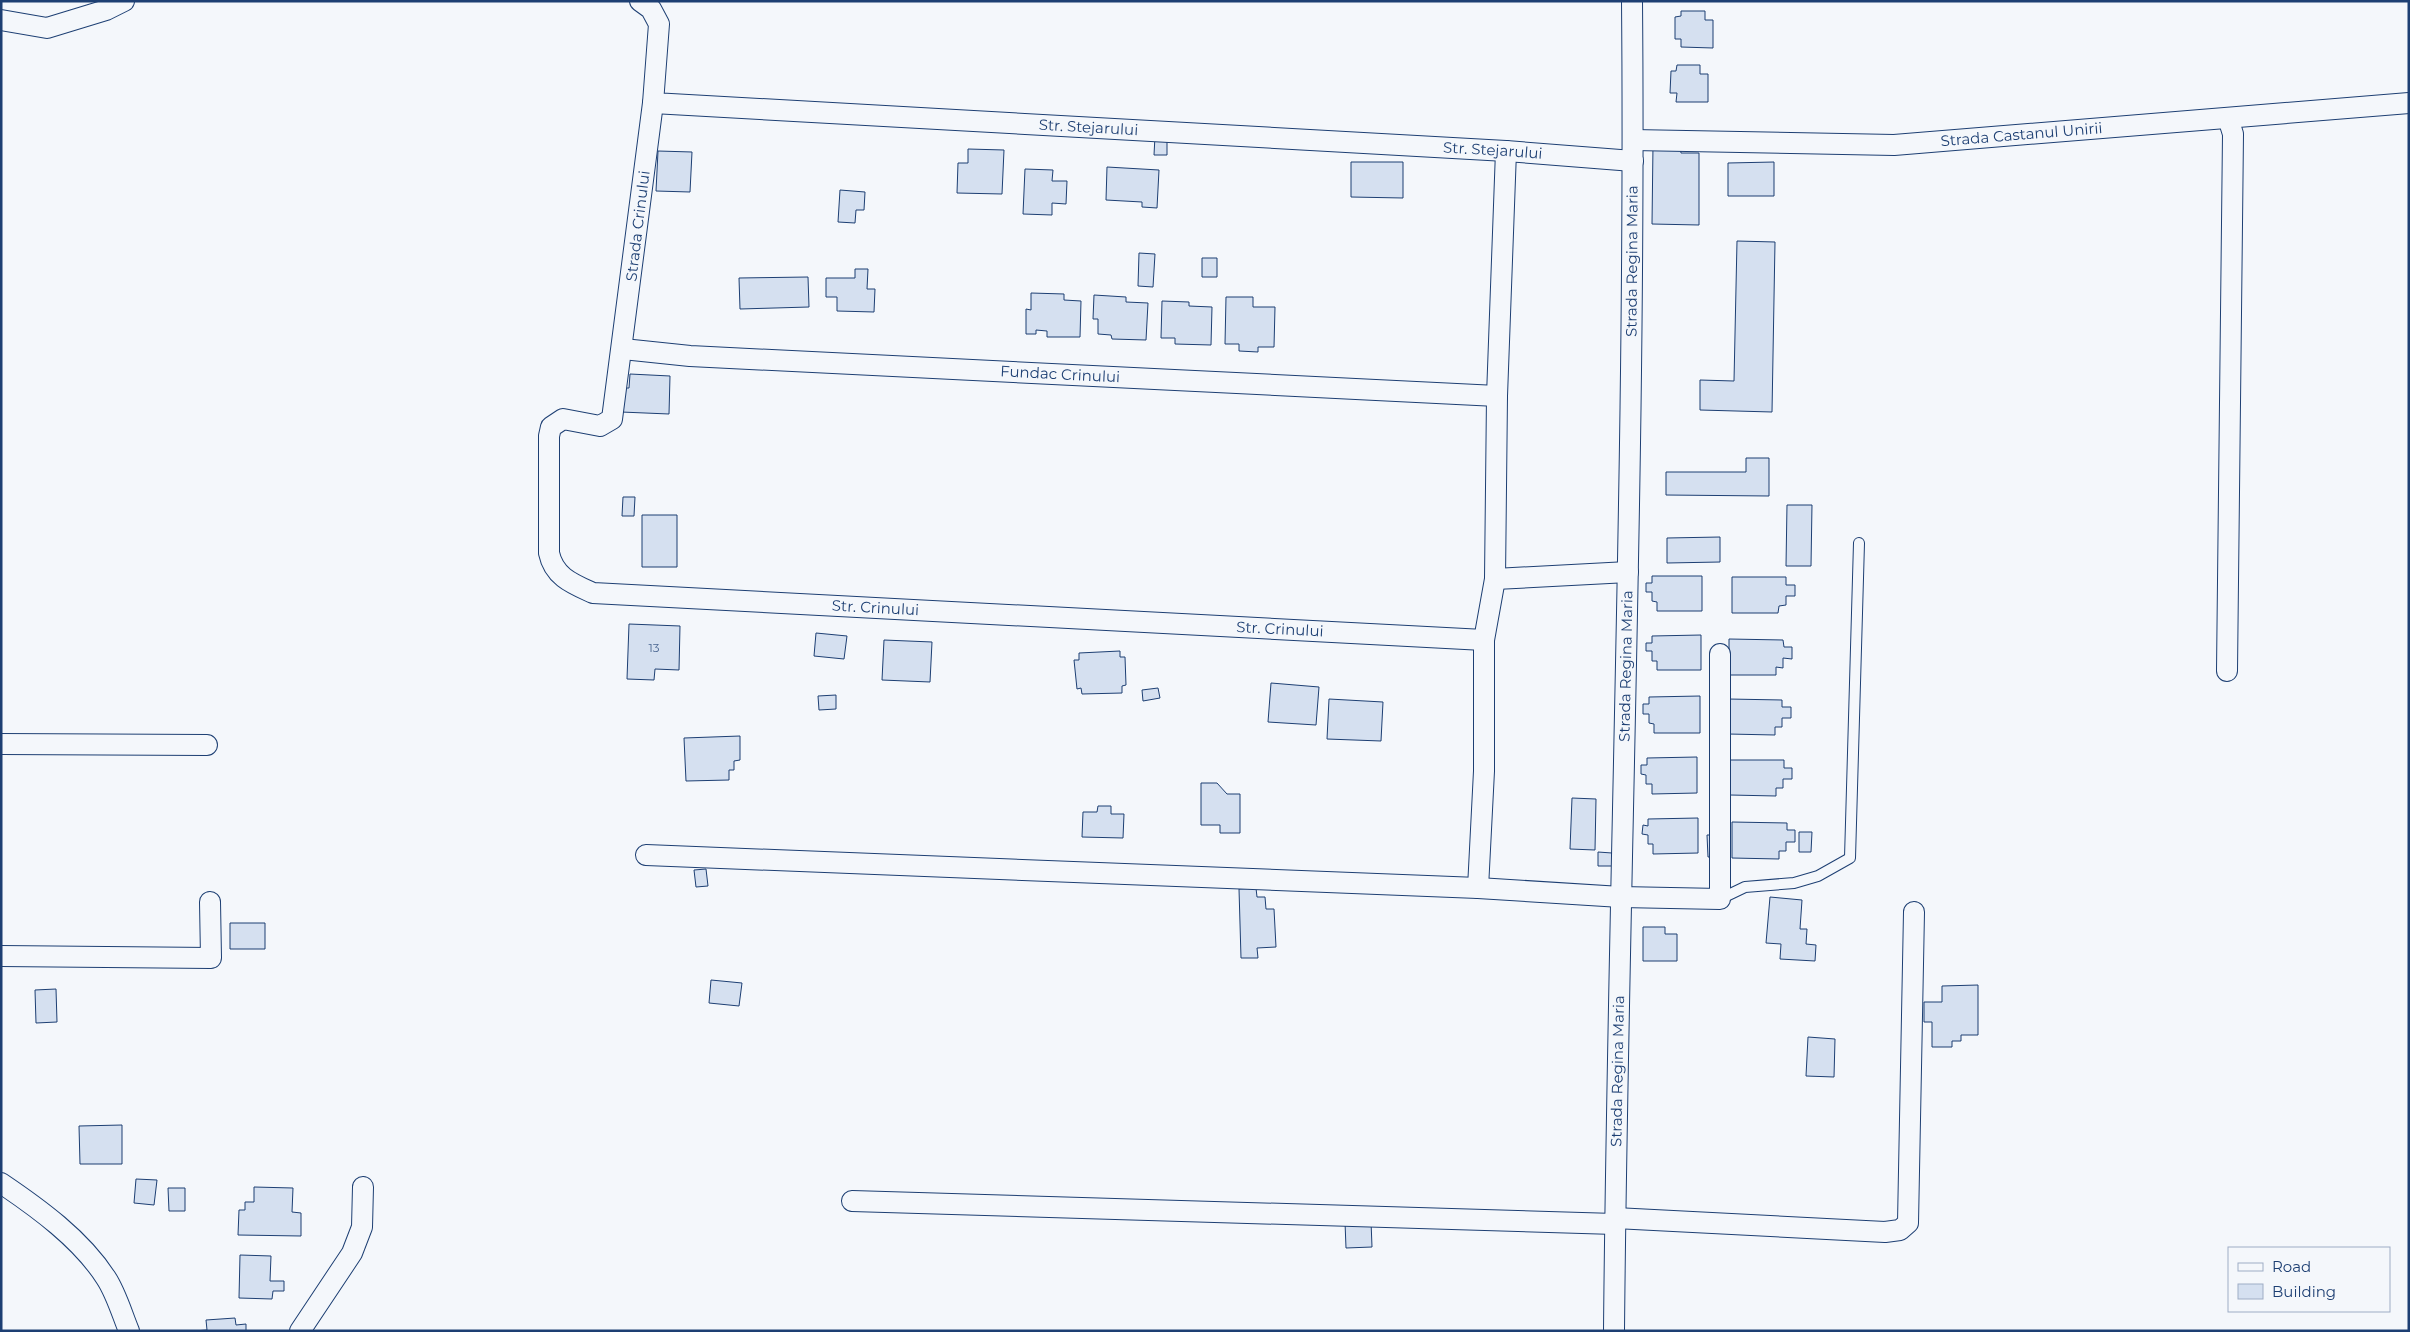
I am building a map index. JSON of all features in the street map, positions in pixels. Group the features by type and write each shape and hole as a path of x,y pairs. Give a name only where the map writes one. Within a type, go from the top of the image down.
{"street":[{"path":"1,20 47,28 106,10 124,1"},
{"path":"640,1 651,9 659,24 653,103"},
{"name":"Strada Regina Maria","path":"1614,1331 1634,140 1632,1"},
{"name":"Str. Stejarului","path":"653,103 1506,150 1633,161"},
{"name":"Strada Crinului","path":"623,349 653,103"},
{"name":"Strada Castanul Unirii","path":"1634,140 1894,145 2409,103"},
{"path":"2227,671 2233,134 2228,118"},
{"path":"1478,888 1484,771 1484,640 1495,578 1496,396 1506,150"},
{"name":"Fundac Crinului","path":"623,349 690,356 1496,396"},
{"name":"Str. Crinului","path":"623,349 612,419 600,426 563,419 551,427 548,436 549,553 551,564 570,583 593,593 1484,640"},
{"path":"1495,578 1628,572"},
{"path":"646,855 1478,888 1621,897 1720,899 1720,654"},
{"path":"1,744 207,745"},
{"path":"1,956 211,958 210,902"},
{"path":"852,1201 1615,1221 1885,1232 1900,1230 1908,1223 1914,912"},
{"path":"1,1183 44,1212 85,1253 106,1278 129,1331"},
{"path":"300,1331 352,1253 362,1227 363,1187"}],"lane":[{"path":"1720,899 1745,887 1794,883 1818,876 1850,858 1859,543"}],"building":[{"path":"1681,11 1705,11 1705,20 1713,20 1713,48 1681,47 1681,39 1675,39 1675,17 1681,16"},
{"path":"1677,65 1700,65 1700,74 1708,74 1708,102 1676,102 1677,93 1670,93 1671,71 1676,71"},
{"path":"1155,136 1167,136 1167,155 1154,155"},
{"path":"1653,145 1680,145 1681,153 1699,153 1699,225 1652,224"},
{"path":"968,149 1004,150 1002,194 957,193 958,163 968,163"},
{"path":"658,151 692,152 690,192 656,191"},
{"path":"1351,162 1403,162 1403,198 1351,197"},
{"path":"1774,162 1774,196 1728,196 1728,163"},
{"path":"1107,167 1159,170 1157,208 1142,207 1142,202 1106,200"},
{"path":"1025,169 1053,170 1052,181 1067,181 1066,204 1052,203 1052,215 1023,214"},
{"path":"840,190 865,192 864,210 856,210 855,223 838,222"},
{"path":"1737,241 1775,242 1772,412 1700,410 1700,380 1734,381"},
{"path":"1139,253 1155,254 1153,287 1138,286"},
{"path":"1202,258 1217,258 1217,277 1202,277"},
{"path":"855,269 868,269 867,289 875,289 874,312 837,311 837,297 826,297 826,278 855,278"},
{"path":"808,277 809,307 740,309 739,278"},
{"path":"1031,293 1064,294 1064,300 1081,301 1080,337 1047,337 1047,331 1036,330 1036,334 1026,334 1026,309 1031,310"},
{"path":"1094,295 1126,297 1126,302 1148,303 1146,340 1112,339 1111,335 1098,334 1098,319 1093,319"},
{"path":"1226,297 1253,297 1253,307 1275,307 1274,347 1258,347 1258,352 1239,351 1239,344 1225,344"},
{"path":"1162,301 1189,302 1189,306 1212,307 1211,345 1175,344 1175,338 1161,338"},
{"path":"630,374 670,376 669,414 621,412 622,388 629,388"},
{"path":"1746,458 1769,458 1769,496 1666,495 1666,472 1746,472"},
{"path":"623,497 635,497 634,516 622,516"},
{"path":"1787,505 1812,505 1811,566 1786,566"},
{"path":"642,515 677,515 677,567 642,567"},
{"path":"1720,537 1720,562 1667,563 1667,538"},
{"path":"1652,576 1702,576 1702,611 1657,611 1657,602 1652,601 1652,592 1646,592 1646,583 1652,583"},
{"path":"1732,577 1786,577 1786,585 1795,585 1795,596 1786,596 1786,605 1779,606 1778,613 1732,613"},
{"path":"629,624 680,626 679,670 655,669 654,680 627,679"},
{"path":"816,633 847,636 844,659 814,656"},
{"path":"1701,635 1701,670 1657,670 1657,661 1652,661 1652,651 1646,651 1646,643 1652,643 1652,636"},
{"path":"1729,639 1783,640 1784,647 1792,647 1792,659 1783,658 1783,668 1776,667 1776,675 1729,675"},
{"path":"884,640 932,642 930,682 882,680"},
{"path":"1120,651 1120,657 1125,657 1126,685 1122,686 1122,693 1082,694 1081,688 1077,689 1074,660 1079,660 1079,653"},
{"path":"1271,683 1319,687 1316,725 1268,722"},
{"path":"1158,688 1160,698 1143,701 1142,690"},
{"path":"836,695 836,709 819,710 818,696"},
{"path":"1700,696 1700,733 1654,733 1654,724 1649,723 1649,714 1643,714 1643,704 1649,704 1649,697"},
{"path":"1329,699 1383,702 1381,741 1327,739"},
{"path":"1728,699 1782,700 1782,707 1791,707 1791,718 1782,718 1782,727 1775,727 1775,735 1728,734"},
{"path":"740,736 740,760 734,761 734,770 729,770 729,780 686,781 684,738"},
{"path":"1697,757 1697,793 1652,794 1652,784 1646,784 1646,775 1641,774 1641,765 1647,765 1647,758"},
{"path":"1730,760 1784,760 1784,768 1792,768 1792,779 1783,779 1783,788 1776,788 1776,796 1730,795"},
{"path":"1201,783 1217,783 1227,794 1240,794 1240,833 1220,833 1220,825 1201,825"},
{"path":"1572,798 1596,799 1595,850 1570,849"},
{"path":"1098,806 1111,806 1111,814 1124,814 1123,838 1082,837 1083,812 1097,812"},
{"path":"1698,818 1698,853 1653,854 1653,844 1648,844 1648,835 1642,834 1643,825 1648,826 1648,819"},
{"path":"1732,822 1787,823 1787,830 1795,830 1795,842 1786,842 1786,851 1779,851 1779,859 1732,858"},
{"path":"1799,832 1812,832 1811,852 1799,852"},
{"path":"1707,835 1719,835 1720,857 1708,857"},
{"path":"1598,852 1612,853 1612,866 1598,866"},
{"path":"706,869 708,886 696,887 694,870"},
{"path":"1256,888 1257,897 1265,897 1266,909 1274,909 1276,947 1257,948 1258,958 1241,958 1239,889"},
{"path":"1770,897 1802,900 1800,929 1807,929 1806,944 1816,945 1815,961 1780,959 1781,944 1766,943"},
{"path":"230,923 265,923 265,949 230,949"},
{"path":"1643,927 1665,927 1665,934 1677,934 1677,961 1643,961"},
{"path":"711,980 742,983 739,1006 709,1003"},
{"path":"1978,985 1978,1035 1961,1035 1961,1041 1952,1041 1952,1047 1932,1047 1932,1022 1924,1022 1924,1002 1942,1002 1942,986"},
{"path":"56,989 57,1022 36,1023 35,990"},
{"path":"1808,1037 1835,1039 1834,1077 1806,1076"},
{"path":"122,1125 122,1164 80,1164 79,1126"},
{"path":"136,1179 157,1180 154,1205 134,1203"},
{"path":"254,1187 293,1188 292,1212 301,1213 301,1236 238,1235 239,1210 245,1210 245,1202 254,1202"},
{"path":"168,1188 185,1188 185,1211 169,1211"},
{"path":"1371,1221 1372,1247 1346,1248 1345,1222"},
{"path":"240,1255 271,1256 270,1281 284,1281 284,1291 273,1291 272,1299 239,1298"},
{"path":"235,1318 236,1325 246,1324 246,1331 194,1331 207,1330 206,1320"}]}
